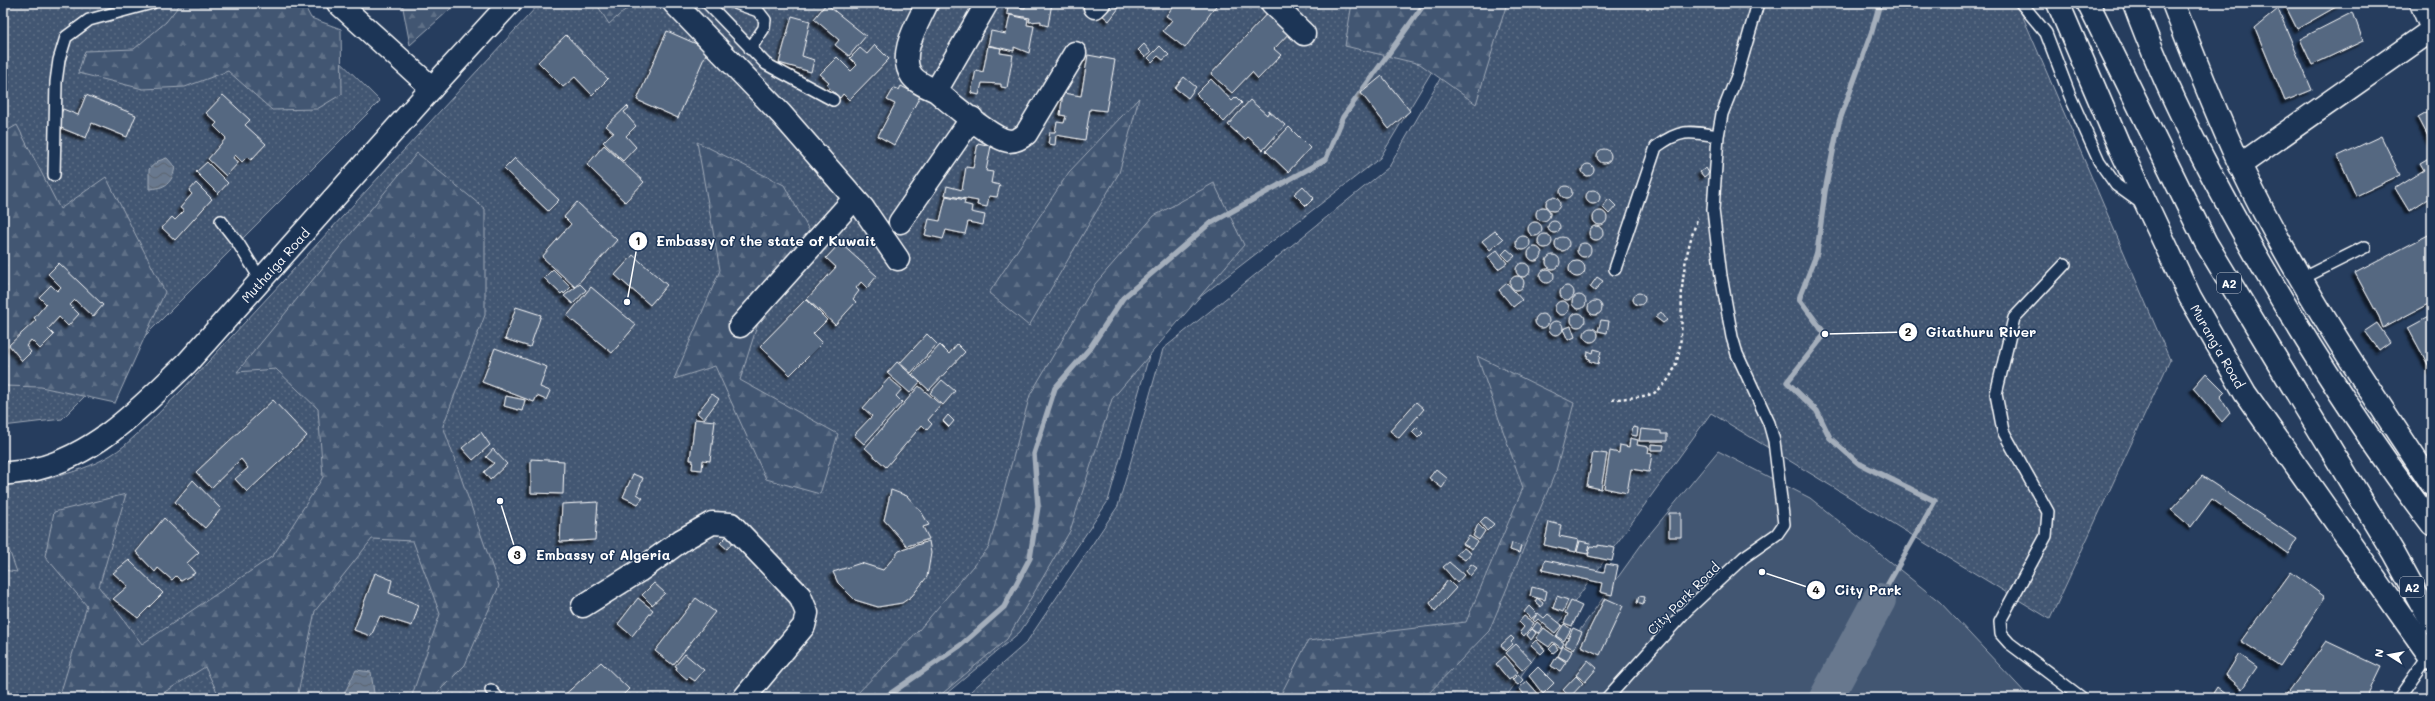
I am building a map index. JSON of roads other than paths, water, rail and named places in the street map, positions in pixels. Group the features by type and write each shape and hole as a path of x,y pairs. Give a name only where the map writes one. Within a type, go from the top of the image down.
{"main road":[{"path":"338,3 432,88"},
{"name":"Muthaiga Road","path":"3,474 36,469 79,453 114,430 188,363 432,88 510,3"},
{"path":"674,3 781,114 854,199 898,259"},
{"path":"928,3 908,47 906,64 912,77 936,91 997,137 1010,141 1018,140 1026,134 1075,53"},
{"path":"936,91 987,3"},
{"path":"1272,3 1304,34"},
{"name":"Murang'a Road","path":"2058,3 2078,54 2190,297 2244,393 2431,657"},
{"name":"A2","path":"2088,3 2206,243 2393,552 2432,623"},
{"path":"2134,3 2179,110 2228,206 2309,347 2432,524"},
{"path":"2173,3 2240,165 2301,279 2351,363 2432,484"},
{"path":"2240,165 2432,30 2421,3"},
{"path":"900,222 972,118"},
{"path":"740,326 854,199"},
{"path":"582,606 682,540 712,524 731,524 800,596 806,613 804,626 744,698"},
{"path":"2393,552 2432,592"}],"lane":[{"path":"54,175 56,82 59,60 66,37 89,20 152,3"},
{"path":"707,3 766,64 833,100"},
{"path":"735,3 758,10 765,20 764,28 750,49"},
{"path":"1615,269 1656,147 1672,135 1694,131 1718,136 1722,114 1737,76 1758,3"},
{"path":"2021,3 2046,33 2070,96 2099,162 2116,185 2148,208"},
{"name":"City Park Road","path":"1607,698 1686,610 1744,558 1777,534 1784,524 1774,441 1769,423 1737,354 1732,337 1721,276 1713,210 1718,136"},
{"path":"220,221 238,243 262,280"},
{"path":"2301,279 2365,247"},
{"path":"2065,264 2014,318 1996,394 2002,432 2048,512 2046,536 2000,621 2001,634 2009,643 2082,698"},
{"path":"2400,698 2431,657"}],"water":[{"path":"167,158 175,167 170,181 159,188 149,189 149,169 158,161"},
{"path":"356,670 371,672 374,693 373,698 342,698"}],"waterway":[{"path":"884,698 961,645 1004,607 1030,558 1038,506 1034,454 1055,388 1090,348 1123,298 1209,224 1326,159 1343,117 1425,3"},
{"path":"1879,600 1935,501 1858,463 1830,438 1817,411 1787,382 1825,334 1799,299 1817,253 1825,191 1839,122 1872,31 1880,3"},
{"path":"1826,698 1879,600"}],"place":[{"name":"Embassy of the state of Kuwait","path":"627,302"},
{"name":"Gitathuru River","path":"1825,334"},
{"name":"Embassy of Algeria","path":"500,501"},
{"name":"City Park","path":"1762,572"}]}
